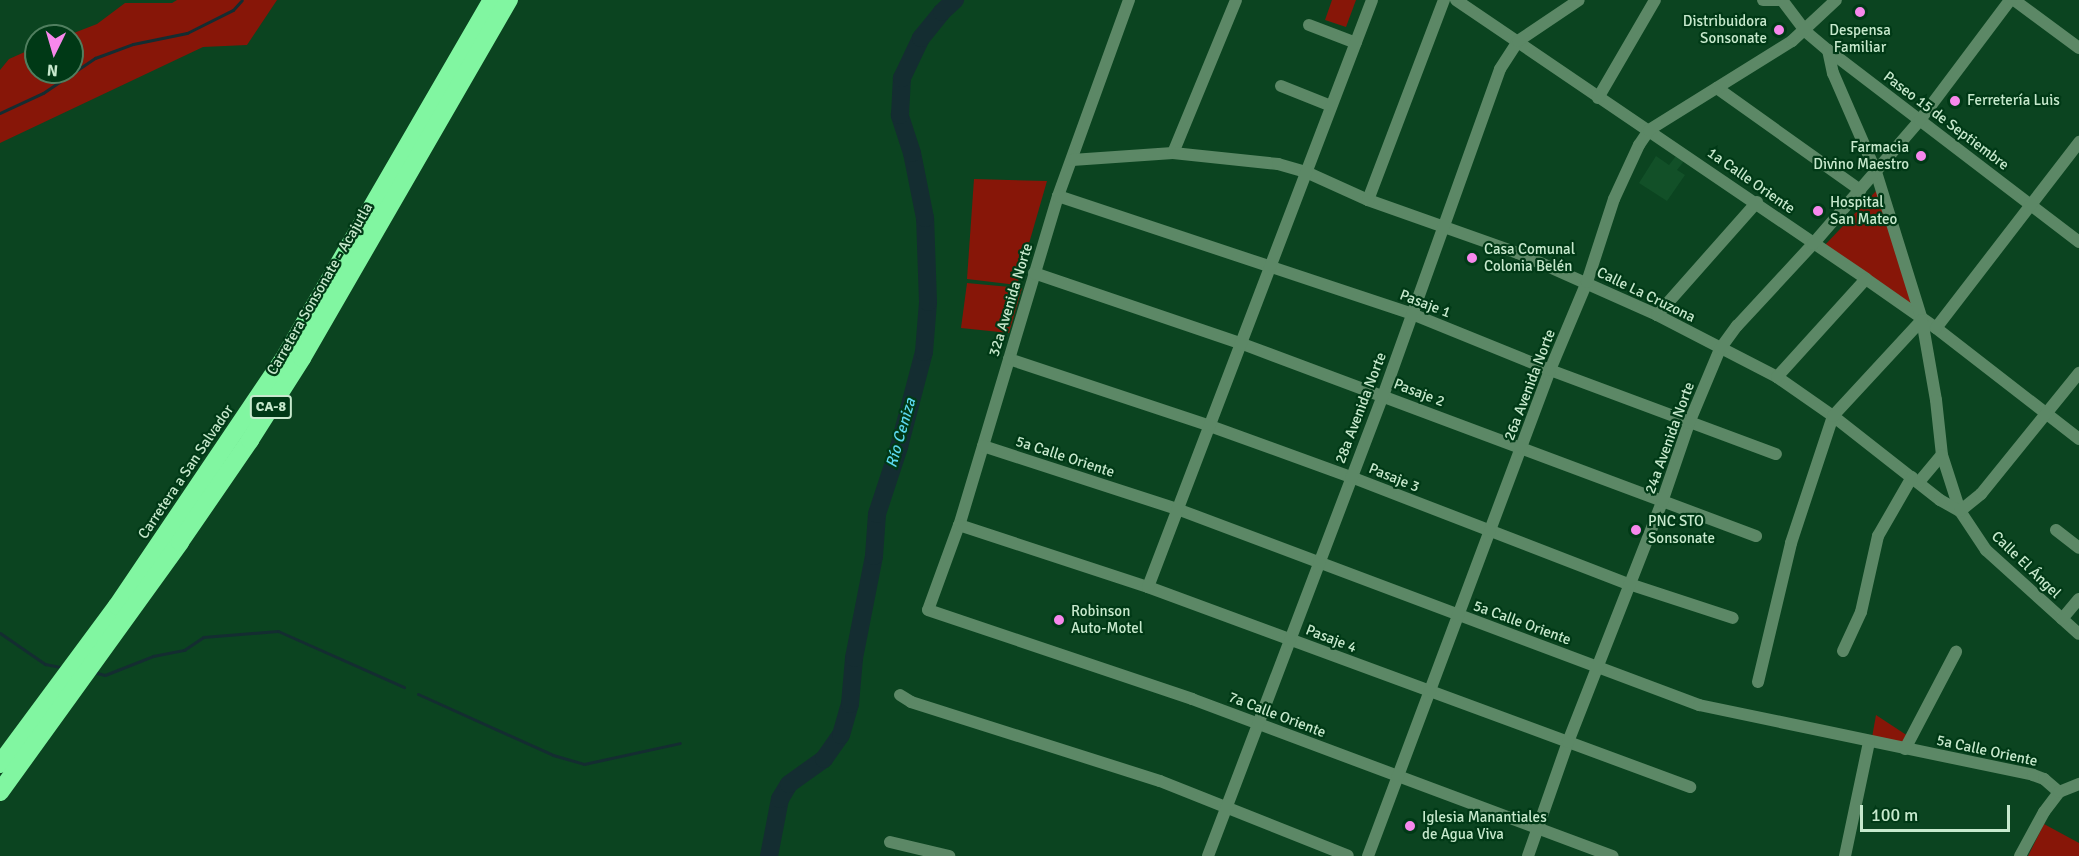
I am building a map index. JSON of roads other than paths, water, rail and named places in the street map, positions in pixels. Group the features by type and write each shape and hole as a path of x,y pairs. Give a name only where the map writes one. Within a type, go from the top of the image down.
{"highway":[{"name":"Carretera a San Salvador","path":"0,765 123,597 286,355 492,0"},
{"name":"Carretera Sonsonate - Acajutla","path":"0,792 180,542 250,440 302,358 509,0"}],"street":[{"name":"32a Avenida Norte","path":"928,610 983,446 1058,196 1129,0"},
{"path":"1173,153 1236,0"},
{"path":"1148,587 1372,0"},
{"path":"1368,200 1444,0"},
{"name":"1a Calle Oriente","path":"1456,0 1598,98 1756,202 1936,328 2079,439"},
{"name":"28a Avenida Norte","path":"1208,856 1383,396 1500,69 1518,41 1579,0"},
{"path":"1598,98 1655,0"},
{"path":"1763,0 1782,0"},
{"name":"Paseo 15 de Septiembre","path":"1782,0 1801,26 1828,50 2079,242"},
{"path":"2012,0 2079,48"},
{"name":"24a Avenida Norte","path":"1528,856 1568,742 1662,502 1689,423 1720,349 1737,326 1814,244 1920,120 2012,0"},
{"name":"26a Avenida Norte","path":"1368,856 1491,533 1550,370 1587,282 1614,199 1639,145 1649,130 1717,88 1832,5"},
{"path":"1309,25 1356,43"},
{"path":"1828,50 1833,73 1876,172 1923,320 1942,455 1960,511 1981,494 2079,373"},
{"path":"1281,86 1331,106"},
{"path":"1717,88 1860,189"},
{"path":"1936,328 2079,142"},
{"name":"Calle La Cruzona","path":"1072,159 1173,153 1259,161 1306,172 1368,200 1518,253 1657,315 1777,377 1833,416 1940,500 1960,511"},
{"name":"Pasaje 1","path":"1058,196 1412,314 1550,370 1776,454"},
{"path":"1657,315 1756,202"},
{"name":"Pasaje 2","path":"1034,273 1240,343 1756,536"},
{"path":"1777,377 1866,279"},
{"path":"1758,682 1791,543 1833,416 1923,320"},
{"name":"Pasaje 3","path":"1009,359 1210,426 1351,477 1491,533 1629,584 1733,618"},
{"name":"5a Calle Oriente","path":"983,446 1177,509 1699,705 2033,775 2044,778 2059,792"},
{"path":"1843,651 1861,612 1878,536 1916,480 1942,455"},
{"name":"Calle El Ángel","path":"1960,511 1986,550 2079,634"},
{"name":"Pasaje 4","path":"958,525 1148,587 1292,639 1429,693 1690,787"},
{"path":"2056,530 2079,548"},
{"path":"2062,620 2079,599"},
{"name":"7a Calle Oriente","path":"928,610 1192,699 1398,778 1613,856"},
{"path":"1905,749 1956,652"},
{"path":"900,696 911,702 1160,782 1348,856"},
{"path":"1845,856 1869,742"},
{"path":"2020,856 2044,812 2059,792 2079,784"},
{"path":"890,842 910,852 948,856"}],"waterway":[{"path":"0,113 43,93 95,58 133,44 187,33 233,10 242,0"},
{"name":"Río Ceniza","path":"769,856 780,799 789,784 824,759 841,735 850,704 854,658 874,556 877,514 899,447 924,352 928,302 925,218 912,153 900,115 902,78 921,38 955,0"},
{"path":"97,673 105,675 153,656 184,650 203,637 278,631 404,687"},
{"path":"0,633 45,664 60,667"},
{"path":"418,694 553,755 584,764 680,743"}],"place":[{"name":"Despensa Familiar","path":"1860,12"},
{"name":"Distribuidora Sonsonate","path":"1779,30"},
{"name":"Ferretería Luis","path":"1955,101"},
{"name":"Farmacia Divino Maestro","path":"1921,156"},
{"name":"Hospital San Mateo","path":"1818,211"},
{"name":"Casa Comunal Colonia Belén","path":"1472,258"},
{"name":"PNC STO Sonsonate","path":"1636,530"},
{"name":"Robinson Auto-Motel","path":"1059,620"},
{"name":"Iglesia Manantiales de Agua Viva","path":"1410,826"}]}
